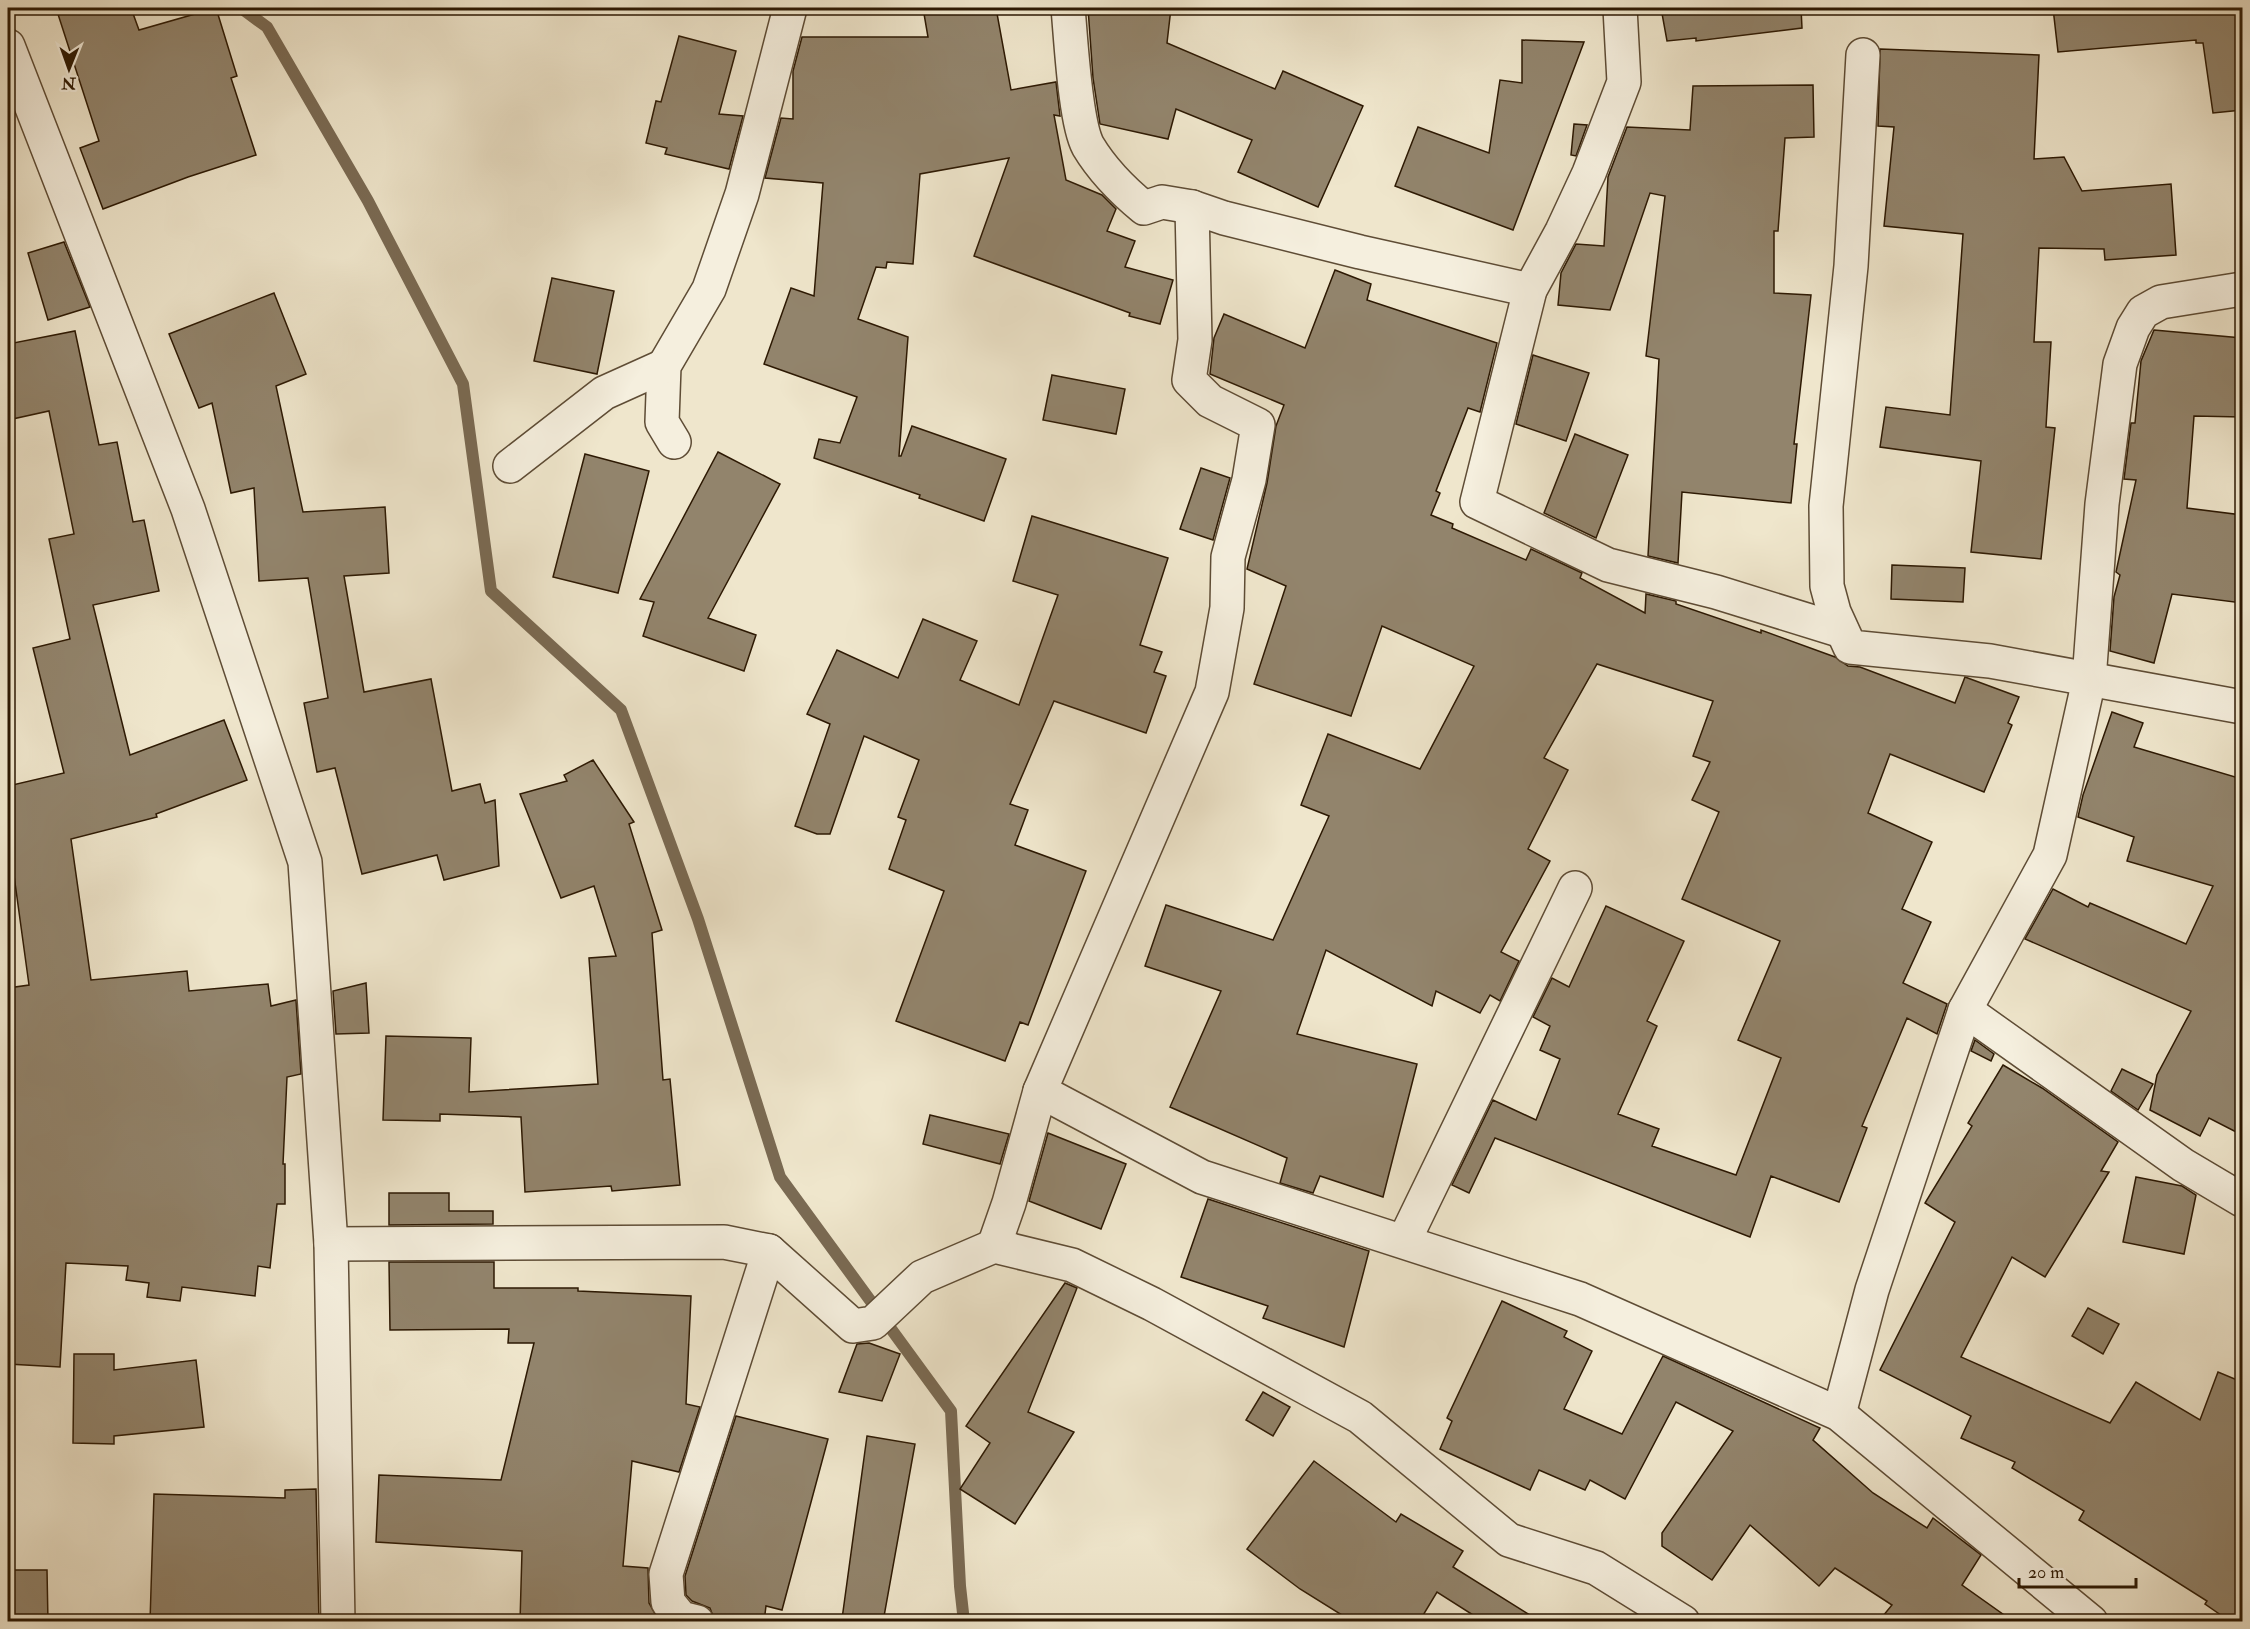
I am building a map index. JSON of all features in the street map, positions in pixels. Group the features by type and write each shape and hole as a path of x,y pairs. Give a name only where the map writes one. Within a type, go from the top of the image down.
{"street":[{"path":"674,442 662,422 664,366 713,278 742,194 790,8"},
{"path":"1068,8 1080,114 1087,144 1117,186 1144,208 1162,202 1192,207 1224,218 1360,252 1530,290"},
{"path":"1620,8 1624,82 1589,173 1562,231 1530,290 1477,502 1608,565 1716,592 1842,631"},
{"path":"8,46 188,509 305,862 331,1244 338,1622"},
{"path":"1863,55 1851,266 1826,506 1827,586 1834,612 1850,647 1990,661 2242,707"},
{"path":"994,1246 1010,1203 1040,1091 1212,692 1227,608 1228,557 1249,480 1258,425 1210,401 1189,380 1195,340 1192,207"},
{"path":"1839,1414 1872,1290 1965,1010 2050,855 2089,680 2102,504 2120,364 2133,328 2143,312 2162,302 2242,289"},
{"path":"510,466 604,393 664,366"},
{"path":"1404,1241 1575,888"},
{"path":"1965,1010 2183,1165 2242,1200"},
{"path":"1040,1091 1202,1176 1580,1299 1839,1414 2091,1622"},
{"path":"331,1244 724,1242 769,1251 852,1326 873,1323 922,1277 994,1246 1072,1265 1152,1304 1360,1417 1509,1540 1596,1568 1683,1622"},
{"path":"697,1622 681,1618 668,1602 666,1574 769,1251"}],"building":[{"path":"56,8 131,8 139,30 216,8 237,76 231,78 256,155 188,177 103,209 80,148 99,141"},
{"path":"923,8 996,8 1011,90 1056,82 1060,116 1054,115 1066,180 1102,195 1116,209 1107,231 1135,241 1125,267 1173,280 1160,324 1129,316 1130,313 974,256 1009,158 920,174 913,264 887,262 886,268 876,267 858,319 908,337 899,456 901,456 912,426 1006,459 984,521 919,498 920,495 814,458 819,439 840,443 857,397 764,364 791,288 814,296 823,183 765,178 781,118 793,119 793,71 802,37 928,37"},
{"path":"1088,8 1171,8 1167,43 1275,89 1283,71 1363,106 1318,207 1238,172 1252,140 1176,109 1168,139 1100,124 1093,78"},
{"path":"1661,8 1801,8 1802,28 1696,41 1696,38 1667,41"},
{"path":"2053,8 2242,8 2242,110 2213,113 2203,43 2196,43 2196,40 2058,52"},
{"path":"679,36 736,51 719,114 743,116 729,169 665,154 667,148 646,143 656,101 661,102"},
{"path":"1522,40 1584,42 1513,230 1395,186 1418,127 1489,153 1500,80 1522,83"},
{"path":"1880,49 2039,55 2034,159 2064,157 2082,191 2171,184 2176,255 2105,260 2104,249 2039,248 2034,342 2051,342 2046,427 2055,428 2041,559 1971,552 1981,461 1880,447 1886,407 1950,415 1963,234 1884,226 1894,127 1878,126"},
{"path":"1813,85 1814,137 1785,138 1778,231 1774,231 1774,293 1811,295 1794,444 1797,444 1791,503 1682,492 1678,563 1648,556 1659,359 1646,356 1665,196 1650,193 1610,310 1558,305 1561,273 1576,244 1604,246 1608,177 1627,127 1690,130 1693,86"},
{"path":"1574,124 1587,125 1576,156 1571,155"},
{"path":"64,242 90,307 48,320 28,253"},
{"path":"1335,270 1371,284 1367,300 1497,343 1480,412 1468,408 1436,491 1440,493 1431,515 1453,524 1452,528 1526,560 1531,549 1582,573 1580,578 1645,613 1646,594 1676,601 1676,604 1761,633 1761,630 1835,657 1848,666 1860,667 1955,703 1965,677 2019,697 2008,723 2012,725 1984,792 1890,754 1868,813 1932,842 1902,909 1931,922 1903,983 1947,1004 1937,1034 1907,1018 1862,1126 1867,1128 1839,1202 1771,1176 1750,1237 1495,1138 1469,1193 1452,1185 1493,1100 1536,1120 1560,1059 1540,1050 1550,1026 1533,1017 1552,978 1569,987 1606,906 1684,941 1647,1021 1657,1026 1618,1114 1659,1129 1652,1146 1736,1175 1781,1058 1738,1040 1780,941 1682,899 1719,812 1692,800 1710,762 1693,756 1713,701 1597,664 1544,758 1568,770 1528,849 1550,861 1501,952 1519,961 1500,1001 1490,995 1480,1013 1436,991 1432,1006 1326,950 1297,1034 1417,1064 1383,1197 1320,1176 1313,1193 1280,1183 1287,1158 1170,1107 1221,991 1145,966 1166,905 1273,940 1329,816 1301,805 1328,734 1420,769 1474,666 1382,626 1351,716 1254,684 1286,586 1247,569 1267,483 1276,426 1284,405 1210,374 1214,338 1224,314 1305,348"},
{"path":"552,278 614,291 597,374 534,361"},
{"path":"274,293 306,374 276,386 303,512 385,507 389,573 344,576 364,692 431,679 452,791 480,784 485,803 495,800 499,866 444,880 437,855 362,874 335,768 317,772 304,703 328,698 308,578 259,581 254,488 231,493 212,403 199,408 169,334"},
{"path":"2154,330 2242,338 2242,417 2194,416 2187,508 2242,515 2242,603 2172,594 2154,663 2110,651 2114,597 2120,575 2116,572 2136,480 2124,479 2131,423 2135,423 2141,361"},
{"path":"75,331 99,445 117,442 133,522 144,520 159,591 93,605 130,755 224,720 247,780 156,814 157,817 71,839 91,980 187,971 189,991 268,984 271,1006 296,1000 301,1074 287,1077 283,1164 285,1164 285,1204 277,1204 270,1268 258,1266 255,1296 182,1287 180,1301 147,1297 149,1283 126,1280 128,1266 66,1263 60,1367 8,1364 8,988 29,985 12,861 8,862 8,786 64,773 33,648 70,639 49,539 74,534 49,411 8,420 8,344"},
{"path":"1533,355 1589,373 1566,441 1516,424"},
{"path":"1052,375 1125,389 1116,434 1043,420"},
{"path":"1575,434 1628,455 1596,538 1544,513"},
{"path":"718,452 780,484 708,618 756,635 744,671 643,636 654,602 640,599"},
{"path":"585,454 649,471 618,593 553,577"},
{"path":"1201,468 1230,478 1213,540 1180,529"},
{"path":"1032,516 1168,558 1140,645 1162,652 1154,672 1166,676 1146,733 1054,701 1010,804 1028,810 1015,845 1086,871 1028,1025 1020,1022 1005,1061 896,1021 944,891 889,869 906,820 898,817 919,760 864,736 830,834 817,834 795,826 830,724 807,714 837,650 898,678 923,619 977,641 960,680 1019,705 1058,595 1013,581"},
{"path":"1892,565 1965,568 1963,602 1891,599"},
{"path":"2112,712 2143,723 2134,747 2242,779 2242,1135 2209,1118 2200,1136 2150,1110 2157,1075 2191,1011 2025,939 2053,889 2088,907 2090,903 2186,944 2213,886 2127,861 2134,837 2078,817 2083,795"},
{"path":"593,760 634,822 629,824 662,930 652,933 663,1080 670,1079 680,1185 612,1191 611,1186 525,1192 521,1117 440,1114 440,1121 383,1120 386,1036 471,1038 469,1092 598,1084 589,958 616,956 594,886 561,898 520,794 567,781 564,775"},
{"path":"366,983 369,1033 336,1034 333,991"},
{"path":"1975,1040 1994,1054 1991,1061 1971,1051"},
{"path":"2003,1065 2042,1088 2118,1142 2101,1171 2109,1172 2045,1277 2012,1257 1961,1357 2110,1423 2136,1382 2200,1420 2218,1372 2242,1382 2242,1622 2231,1622 2205,1604 2207,1601 2079,1520 2084,1511 2012,1468 2015,1462 1961,1438 1971,1416 1880,1370 1955,1222 1925,1203 1972,1126 1968,1123"},
{"path":"2122,1069 2153,1084 2138,1110 2111,1091"},
{"path":"930,1115 1009,1134 1000,1164 923,1144"},
{"path":"1048,1133 1126,1164 1101,1229 1029,1201"},
{"path":"2136,1177 2182,1186 2196,1195 2184,1254 2123,1242"},
{"path":"389,1193 449,1193 449,1211 493,1211 493,1224 389,1225"},
{"path":"1208,1199 1369,1251 1344,1347 1263,1318 1268,1306 1181,1277"},
{"path":"389,1262 494,1262 494,1288 578,1288 578,1291 691,1296 686,1404 700,1407 679,1472 632,1461 623,1566 648,1568 649,1603 660,1622 520,1622 522,1551 376,1542 379,1475 501,1480 534,1343 508,1343 509,1329 390,1330"},
{"path":"1065,1283 1077,1288 1028,1412 1074,1432 1015,1524 960,1489 990,1443 966,1426"},
{"path":"1502,1301 1567,1331 1564,1337 1592,1351 1564,1409 1622,1434 1663,1356 1820,1428 1813,1440 1873,1493 1927,1528 1933,1518 1981,1555 1962,1585 2014,1622 1878,1622 1892,1605 1835,1568 1819,1586 1750,1525 1712,1580 1662,1546 1662,1533 1733,1431 1676,1402 1625,1499 1590,1480 1585,1490 1539,1470 1530,1490 1440,1449 1452,1421 1447,1418"},
{"path":"2088,1308 2119,1324 2103,1354 2072,1336"},
{"path":"869,1343 900,1354 882,1401 839,1392 857,1344"},
{"path":"74,1354 114,1354 114,1370 196,1360 204,1427 114,1436 114,1444 73,1443"},
{"path":"1263,1392 1290,1407 1273,1436 1246,1420"},
{"path":"736,1416 828,1439 782,1610 766,1606 764,1622 715,1622 710,1608 692,1601 686,1595 685,1576"},
{"path":"867,1436 915,1444 883,1622 842,1619"},
{"path":"1314,1461 1396,1522 1401,1514 1463,1551 1453,1567 1541,1622 1484,1622 1437,1592 1419,1622 1353,1622 1300,1589 1247,1549"},
{"path":"316,1489 319,1622 150,1622 154,1494 285,1498 285,1490"},
{"path":"8,1570 47,1570 48,1622 8,1622"}],"waterway":[{"path":"241,8 267,27 368,201 463,384 491,591 621,710 698,919 780,1177 951,1411 964,1622"}]}
